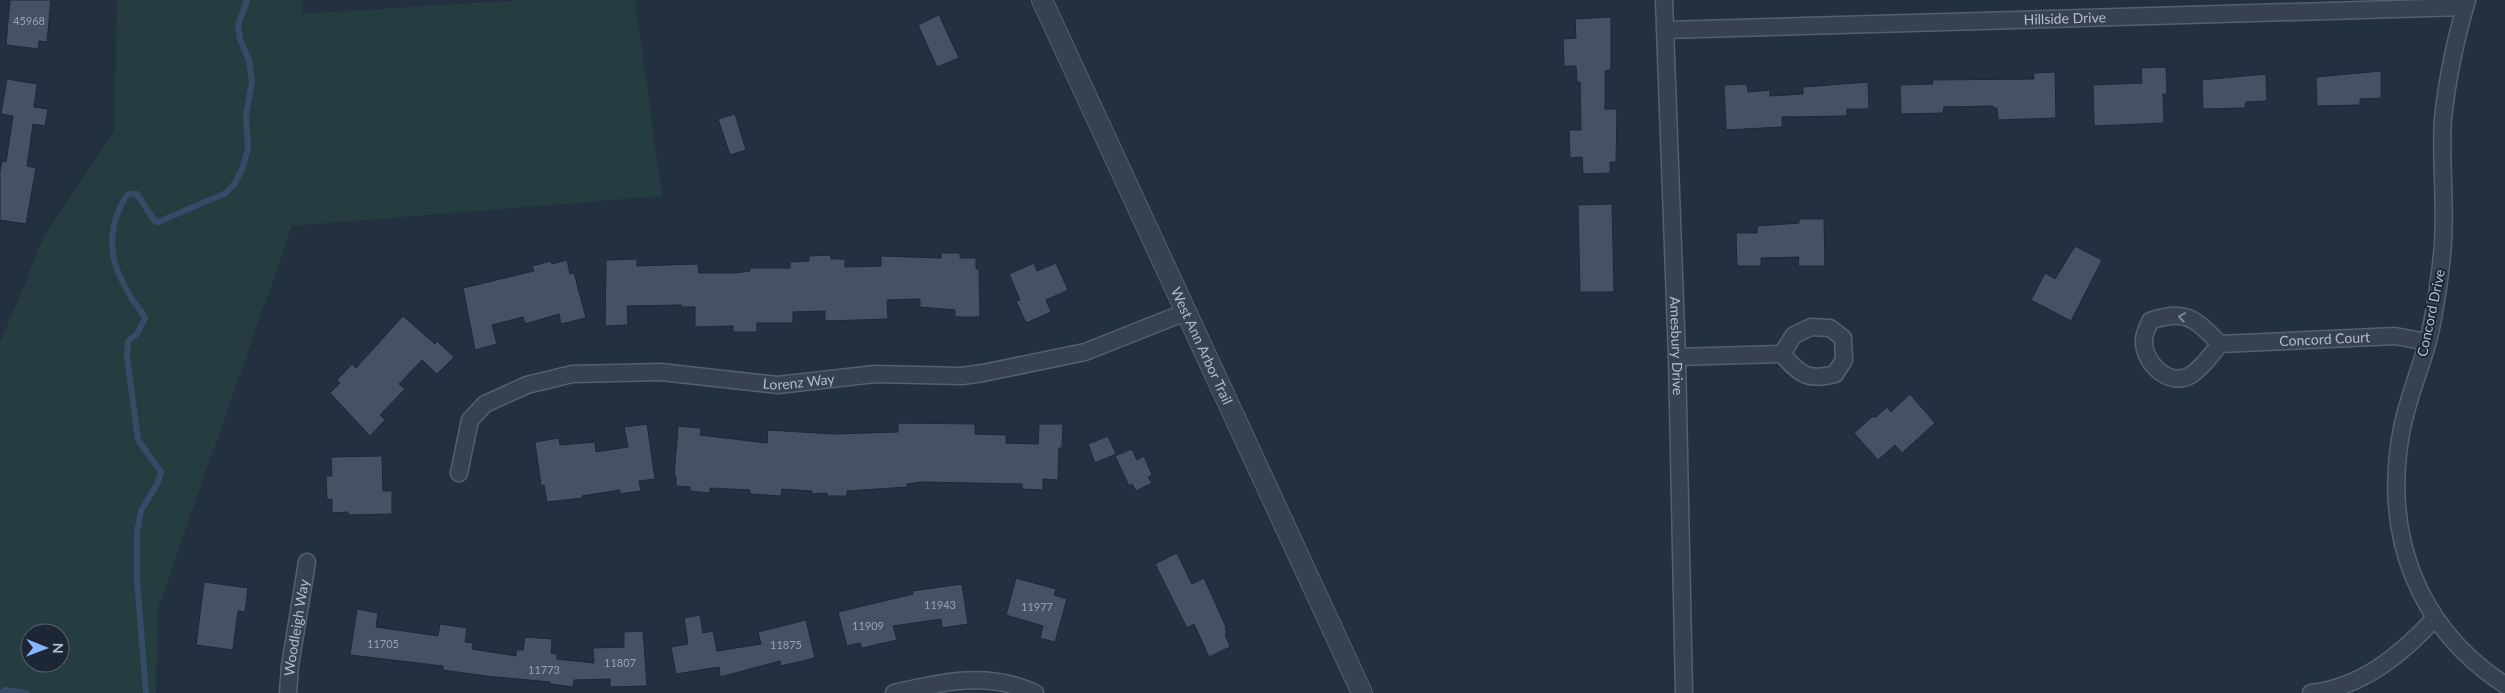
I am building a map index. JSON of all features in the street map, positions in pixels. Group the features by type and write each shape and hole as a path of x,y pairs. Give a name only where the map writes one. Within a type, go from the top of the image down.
{"street":[{"name":"West Ann Arbor Trail","path":"1042,0 1362,693"},
{"name":"Amesbury Drive","path":"1664,0 1677,357 1684,693"},
{"name":"Hillside Drive","path":"1665,30 2221,7 2466,3"},
{"name":"Concord Drive","path":"2466,3 2452,62 2444,118 2443,247 2438,290 2428,342 2402,430 2396,500 2401,538 2409,567 2422,598 2435,618 2464,652 2505,685"},
{"name":"Lorenz Way","path":"459,473 470,420 475,413 485,404 527,385 549,378 602,371 661,372 778,385 875,374 962,376 1085,352 1186,312"},
{"path":"2168,315 2185,315 2201,324 2220,344 2190,376 2172,379 2157,370 2146,355 2144,338 2150,322 2168,315"},
{"name":"Concord Court","path":"2220,344 2395,336 2428,342"},
{"path":"1677,357 1782,354"},
{"name":"Woodleigh Way","path":"288,693 290,666 307,562"},
{"path":"2311,693 2347,684 2384,666 2410,646 2435,618"},
{"path":"894,693 964,679 1010,684 1035,693"}],"green space":[{"path":"117,0 303,0 302,14 523,0 635,0 662,196 292,226 158,608 156,693 0,693 0,343 45,235 114,131"}],"building":[{"path":"10,0 51,0 47,42 39,41 38,49 6,45"},
{"path":"939,15 959,58 937,67 918,25"},
{"path":"1611,17 1611,70 1605,71 1605,109 1617,109 1616,162 1610,162 1610,173 1583,174 1582,157 1570,158 1569,130 1581,130 1580,82 1577,82 1576,66 1564,66 1563,39 1576,38 1575,19"},
{"path":"2166,67 2167,94 2163,94 2164,123 2094,126 2093,85 2142,83 2141,68"},
{"path":"2381,71 2381,98 2360,99 2360,105 2317,106 2316,77"},
{"path":"2055,72 2056,118 1998,120 1997,108 1993,108 1993,106 1944,107 1943,113 1901,114 1900,85 1933,84 1932,80 2034,79 2033,73"},
{"path":"2266,74 2267,101 2246,102 2245,108 2203,109 2202,80"},
{"path":"7,79 37,84 34,107 48,109 45,126 33,124 27,166 36,168 26,224 0,220 0,172 2,161 6,162 13,116 1,114"},
{"path":"1868,82 1869,109 1847,109 1847,116 1782,117 1782,127 1726,130 1724,85 1747,84 1748,92 1770,90 1770,96 1803,94 1803,87"},
{"path":"735,114 746,150 730,155 718,119"},
{"path":"1612,204 1614,292 1580,292 1578,205"},
{"path":"1799,219 1824,219 1825,266 1798,266 1799,257 1761,258 1761,266 1737,266 1736,233 1757,233 1757,226 1799,223"},
{"path":"2075,246 2102,260 2071,321 2031,300 2045,273 2055,279"},
{"path":"941,253 960,253 960,258 976,258 976,269 979,269 980,317 955,317 955,310 920,307 920,299 887,300 888,319 825,321 825,311 793,312 793,323 757,323 757,332 733,332 733,326 695,327 695,307 681,307 681,305 627,306 628,325 605,326 606,260 637,259 637,266 698,264 699,273 736,273 750,271 750,268 790,268 790,262 809,261 809,256 831,255 831,259 845,259 845,267 881,266 881,256 941,258"},
{"path":"567,260 570,274 574,273 586,318 561,324 559,314 525,324 523,317 492,325 497,344 475,350 463,288 534,271 532,266 551,261 552,264"},
{"path":"1034,263 1037,271 1056,263 1068,290 1046,300 1051,312 1026,323 1016,301 1020,300 1009,274"},
{"path":"403,316 435,344 437,341 454,357 437,374 422,360 399,384 405,389 380,415 385,420 370,436 330,393 340,383 337,380 352,364 356,368"},
{"path":"1910,394 1935,423 1902,453 1895,445 1878,460 1854,433 1873,416 1875,418 1887,407 1891,412"},
{"path":"898,423 975,424 975,434 1006,435 1006,443 1038,444 1039,424 1063,424 1062,448 1059,448 1058,480 1043,479 1043,490 1022,489 1022,484 921,482 907,484 907,487 847,491 847,496 827,496 827,493 812,494 812,491 782,489 781,496 750,494 750,490 710,488 710,493 690,491 690,487 676,486 676,476 674,476 678,426 701,428 700,435 767,443 768,430 834,434 898,432"},
{"path":"647,424 655,479 639,481 641,491 620,494 620,490 582,496 583,498 547,502 544,485 541,486 535,442 559,438 560,445 595,442 596,452 628,447 624,427"},
{"path":"1108,436 1116,454 1095,463 1088,444"},
{"path":"1132,449 1137,460 1144,456 1152,475 1148,477 1152,483 1136,491 1132,484 1129,486 1115,456"},
{"path":"382,456 383,491 392,491 392,514 348,515 348,512 332,513 332,499 327,500 326,476 332,476 331,457"},
{"path":"1177,553 1192,584 1204,578 1226,627 1227,633 1225,634 1230,647 1209,657 1194,624 1187,628 1155,564"},
{"path":"1016,578 1056,589 1054,595 1067,599 1055,642 1040,638 1043,626 1006,615"},
{"path":"204,582 248,588 245,612 238,611 233,650 196,645"},
{"path":"962,584 968,624 942,628 941,619 893,626 897,640 862,648 860,643 847,646 838,612 913,594 912,591"},
{"path":"357,609 378,613 376,627 438,636 440,624 467,628 465,642 473,643 472,649 516,656 516,650 523,650 525,637 552,639 551,653 557,654 557,659 594,663 593,648 624,647 624,632 643,631 647,686 610,687 610,679 574,680 573,687 550,684 550,682 443,670 443,666 350,655"},
{"path":"700,615 703,633 713,631 717,651 761,644 758,632 806,620 815,658 781,666 780,661 720,677 719,667 676,674 671,647 688,644 684,618"}],"waterway":[{"path":"146,693 137,580 137,532 141,511 158,482 161,472 138,440 127,357 128,341 137,334 145,318 132,299 118,272 113,255 112,235 120,208 129,194 137,194 154,220 158,222 226,193 235,183 242,170 248,148 246,115 252,82 249,60 240,39 238,25 247,0"},
{"path":"0,693 6,690 27,693"}]}
